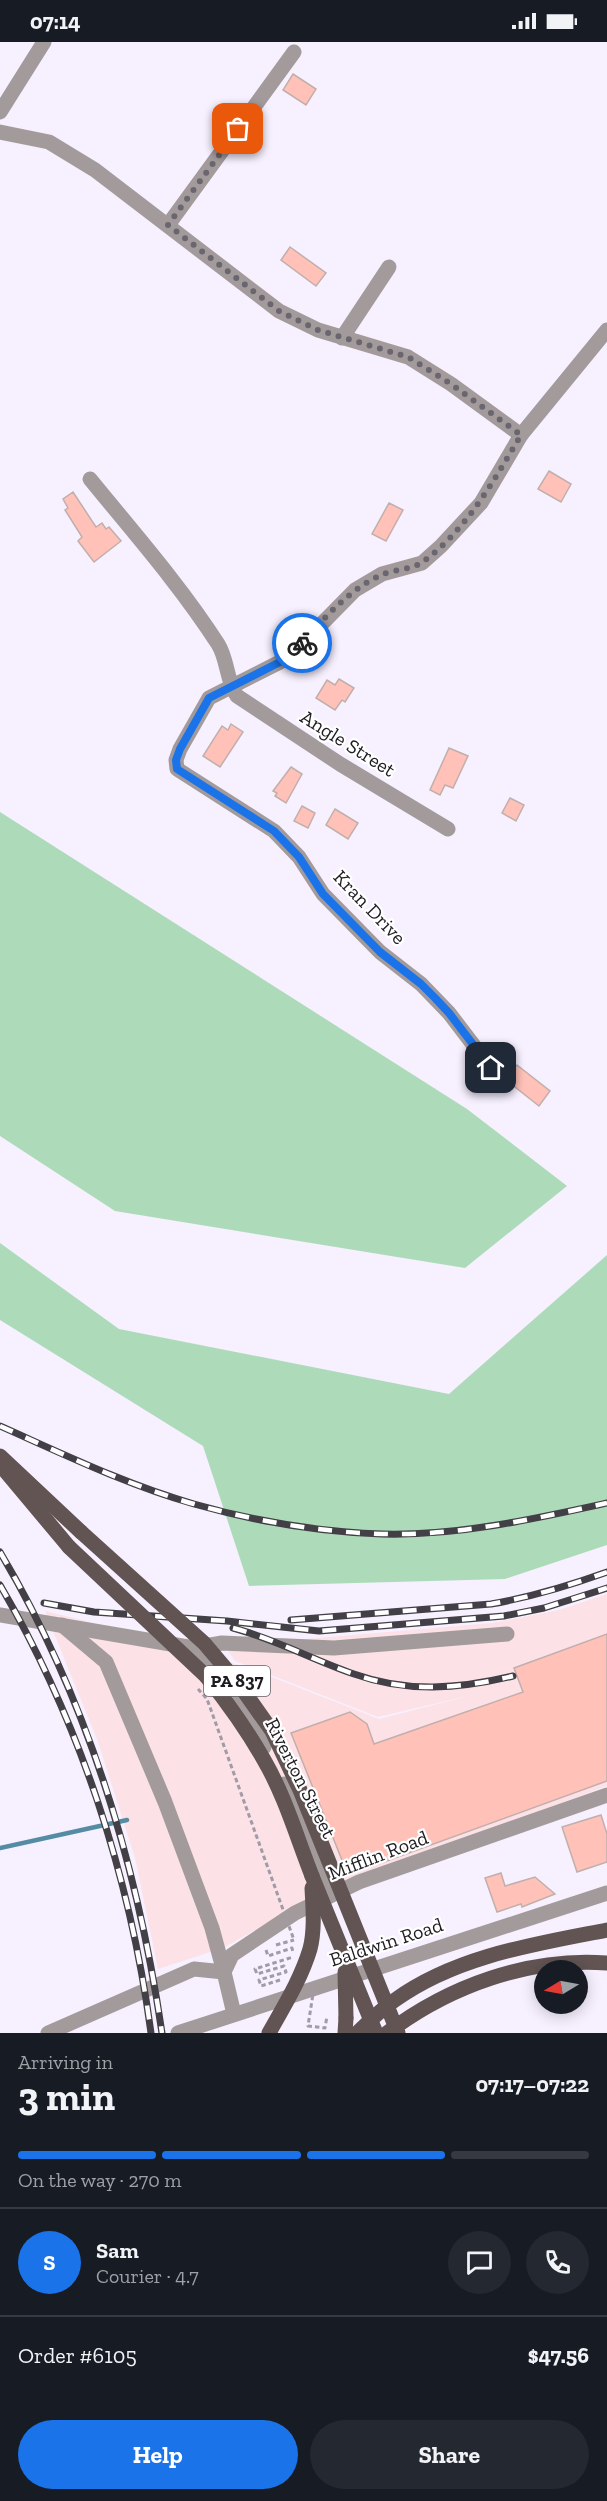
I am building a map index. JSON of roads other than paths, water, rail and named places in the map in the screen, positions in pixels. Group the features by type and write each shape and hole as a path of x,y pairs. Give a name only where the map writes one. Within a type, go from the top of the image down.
{"main road":[{"name":"PA 837","path":"0,1456 204,1643 238,1683 272,1731 300,1790 398,2033"},
{"name":"PA 837","path":"0,1465 69,1547 206,1676 230,1706 265,1761 312,1876 314,1915 310,1947 296,1985 269,2033"},
{"path":"312,1876 376,2033"},
{"path":"357,2033 395,2000 427,1981 469,1963 524,1947 607,1929"},
{"path":"339,1942 347,1981 345,2033"},
{"path":"387,2033 410,2016 455,1991 504,1974 557,1964 607,1962"}],"street":[{"path":"0,112 44,42"},
{"path":"168,225 294,52"},
{"path":"0,132 49,142 95,170 279,311 318,330 408,357 451,384 521,435"},
{"path":"342,338 389,267"},
{"path":"90,479 183,591 220,647 227,666 230,687 288,657 337,607 363,585 382,574 422,563 481,503 521,435 607,330"},
{"name":"Kran Drive","path":"230,687 209,698 180,749 176,760 177,769 274,831 299,857 323,894 380,952 428,991 449,1013 491,1068"},
{"name":"Angle Street","path":"230,687 237,696 340,764 447,829"},
{"path":"0,1615 194,1648 222,1643 334,1648 507,1634"},
{"path":"62,1624 106,1662 165,1802 212,1928 234,2014"},
{"name":"Riverton Street","path":"194,1648 250,1721 280,1776 335,1893 365,1971"},
{"name":"Mifflin Road","path":"224,1972 232,1956 295,1913 335,1893 359,1882 607,1795"},
{"name":"Baldwin Road","path":"178,2033 607,1893"},
{"path":"48,2033 194,1969 224,1972"}],"waterway":[{"path":"0,1848 127,1820"}],"railway":[{"path":"0,1426 144,1488 240,1516 287,1525 359,1533 410,1534 467,1529 607,1503"},
{"path":"0,1552 59,1666 105,1784 139,1907 162,2033"},
{"path":"291,1620 491,1604 549,1591 607,1572"},
{"path":"0,1585 29,1637 54,1691 98,1802 130,1916 151,2033"},
{"path":"44,1603 94,1612 227,1621 319,1631 504,1616 544,1608 607,1588"},
{"path":"233,1628 354,1674 394,1684 453,1686 513,1676"}]}
